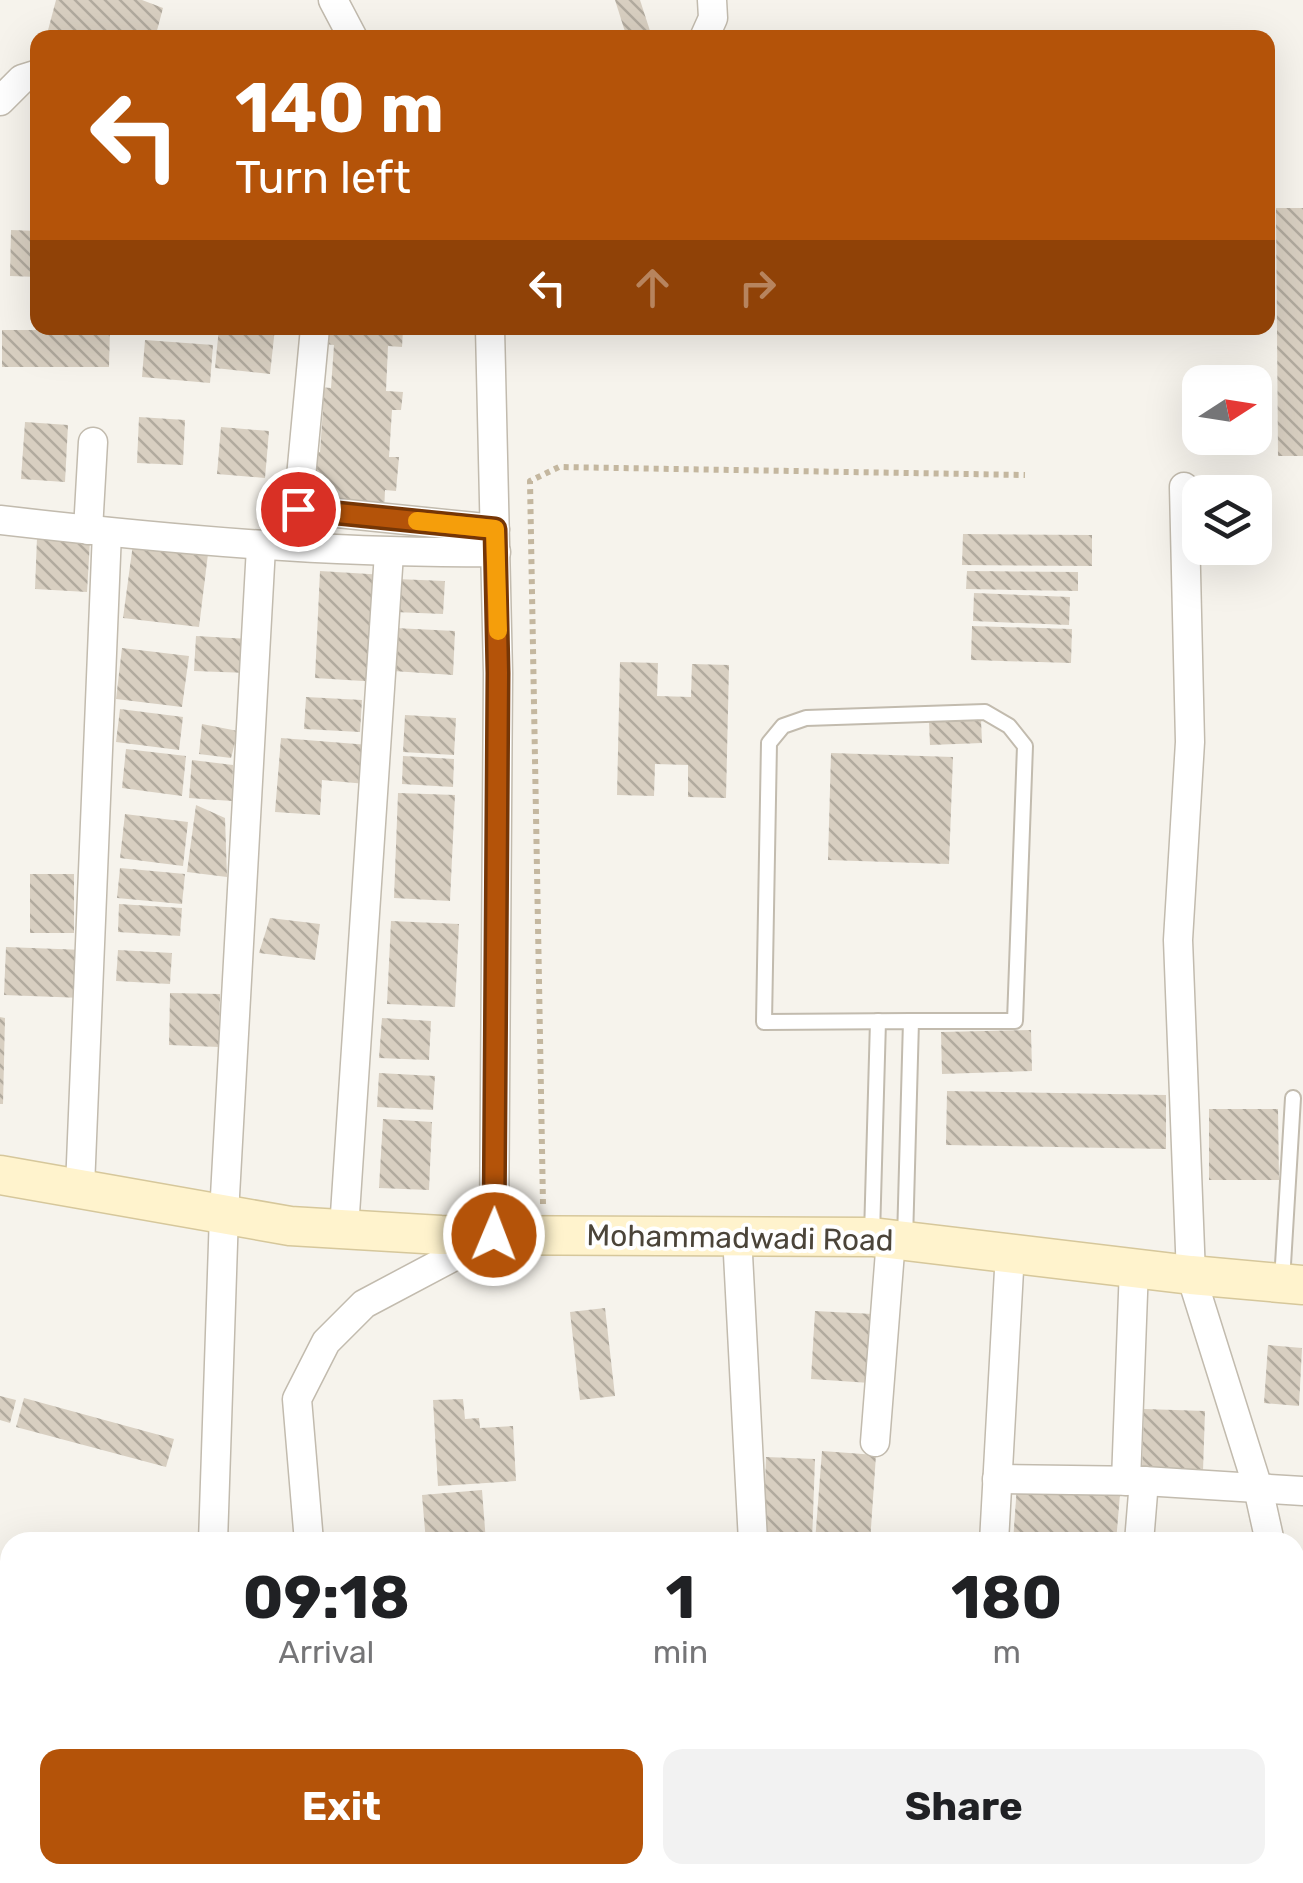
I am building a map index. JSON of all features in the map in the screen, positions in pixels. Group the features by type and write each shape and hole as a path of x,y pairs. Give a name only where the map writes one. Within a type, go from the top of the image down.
{"main road":[{"name":"Mohammadwadi Road","path":"0,1175 290,1226 494,1235 737,1234 889,1239 1292,1284"}],"street":[{"path":"334,0 348,30"},
{"path":"708,30 713,18 712,0"},
{"path":"0,102 22,78 30,76"},
{"path":"314,335 298,509 496,541"},
{"path":"309,1532 297,1399 326,1342 364,1304 494,1235 498,692 490,335"},
{"path":"80,1188 98,531 93,442"},
{"path":"0,520 261,546 389,553 496,541"},
{"path":"213,1532 224,1214 261,546"},
{"path":"344,1229 389,553"},
{"path":"1186,565 1190,742 1178,940 1191,1275 1258,1488 1268,1532"},
{"path":"737,1234 752,1532"},
{"path":"875,1442 889,1239"},
{"path":"994,1532 1010,1252"},
{"path":"1134,1267 1138,1532"},
{"path":"997,1479 1135,1481 1303,1492"}],"lane":[{"path":"984,712 1009,726 1025,746 1015,1021 911,1021 764,1022 768,744 783,726 806,718 984,712"},
{"path":"878,1020 889,1239"},
{"path":"889,1239 911,1021"},
{"path":"1292,1284 1293,1098"}],"path":[{"path":"543,1235 530,481 559,468 1025,476"}],"building":[{"path":"56,0 142,0 163,8 157,30 48,30"},
{"path":"615,0 640,0 650,30 624,30"},
{"path":"1276,208 1303,208 1303,456 1278,456"},
{"path":"11,230 30,231 30,277 10,276"},
{"path":"2,330 30,330 30,335 110,335 109,367 2,367"},
{"path":"218,335 274,335 270,374 215,368"},
{"path":"326,335 403,335 402,347 388,346 386,391 403,392 401,410 392,410 389,457 399,457 396,491 385,490 384,514 305,498 307,451 320,452 323,409 317,408 319,387 331,388 334,345 325,344"},
{"path":"145,340 213,345 210,383 142,377"},
{"path":"139,417 185,420 183,465 137,463"},
{"path":"25,422 68,425 65,482 21,479"},
{"path":"221,427 269,431 265,478 217,474"},
{"path":"963,534 1092,535 1092,566 962,565"},
{"path":"37,538 90,541 87,592 35,589"},
{"path":"133,544 208,554 199,627 123,618"},
{"path":"320,571 385,575 379,682 315,678"},
{"path":"967,571 1078,572 1078,591 966,589"},
{"path":"396,579 445,581 443,614 395,612"},
{"path":"974,593 1070,597 1069,625 973,621"},
{"path":"972,626 1072,629 1071,663 971,660"},
{"path":"395,628 455,631 453,675 393,671"},
{"path":"196,636 249,639 248,673 194,671"},
{"path":"122,648 189,656 182,707 116,699"},
{"path":"620,662 658,663 657,696 691,697 692,664 729,665 726,798 688,797 688,765 655,764 654,796 617,795"},
{"path":"306,697 362,700 360,732 304,729"},
{"path":"120,709 183,717 179,750 116,742"},
{"path":"405,715 456,718 454,755 403,752"},
{"path":"981,720 982,743 930,745 929,722"},
{"path":"202,724 238,731 231,758 199,754"},
{"path":"281,738 369,745 366,784 322,780 320,815 275,812"},
{"path":"126,749 186,756 182,796 122,788"},
{"path":"831,753 953,757 949,864 828,860"},
{"path":"403,756 454,759 453,787 402,784"},
{"path":"192,760 233,765 232,801 189,798"},
{"path":"398,793 455,795 450,901 394,898"},
{"path":"196,805 225,818 227,877 187,872"},
{"path":"125,814 188,822 183,866 120,858"},
{"path":"120,868 185,874 182,904 117,898"},
{"path":"30,874 74,874 74,933 30,933"},
{"path":"119,904 182,908 180,936 118,932"},
{"path":"270,918 320,924 315,960 259,953"},
{"path":"391,921 459,924 455,1007 387,1004"},
{"path":"6,947 84,950 83,998 4,995"},
{"path":"118,950 172,953 170,984 116,981"},
{"path":"170,993 220,994 219,1047 169,1045"},
{"path":"0,1017 5,1018 3,1104 0,1104"},
{"path":"382,1018 431,1021 429,1060 379,1058"},
{"path":"1031,1030 1032,1071 942,1074 941,1032"},
{"path":"379,1073 435,1076 433,1110 377,1107"},
{"path":"947,1091 1166,1095 1166,1149 946,1145"},
{"path":"1209,1109 1278,1109 1279,1180 1209,1180"},
{"path":"383,1119 432,1122 429,1190 379,1188"},
{"path":"605,1308 615,1396 580,1400 570,1312"},
{"path":"815,1311 873,1314 870,1383 811,1379"},
{"path":"1268,1345 1302,1348 1299,1406 1264,1403"},
{"path":"0,1396 16,1400 10,1423 0,1420"},
{"path":"24,1398 174,1439 166,1467 16,1427"},
{"path":"463,1399 465,1419 479,1418 480,1428 513,1426 516,1481 438,1486 433,1400"},
{"path":"1144,1409 1205,1411 1203,1471 1142,1469"},
{"path":"822,1451 876,1455 871,1532 816,1532"},
{"path":"766,1457 815,1459 812,1532 763,1532"},
{"path":"1017,1485 1120,1494 1117,1532 1014,1532"},
{"path":"482,1490 485,1532 425,1532 422,1495"}],"slow traffic":[{"path":"417,521 495,529 498,631"}],"route":[{"path":"298,509 495,529 498,673 494,1235"}]}
